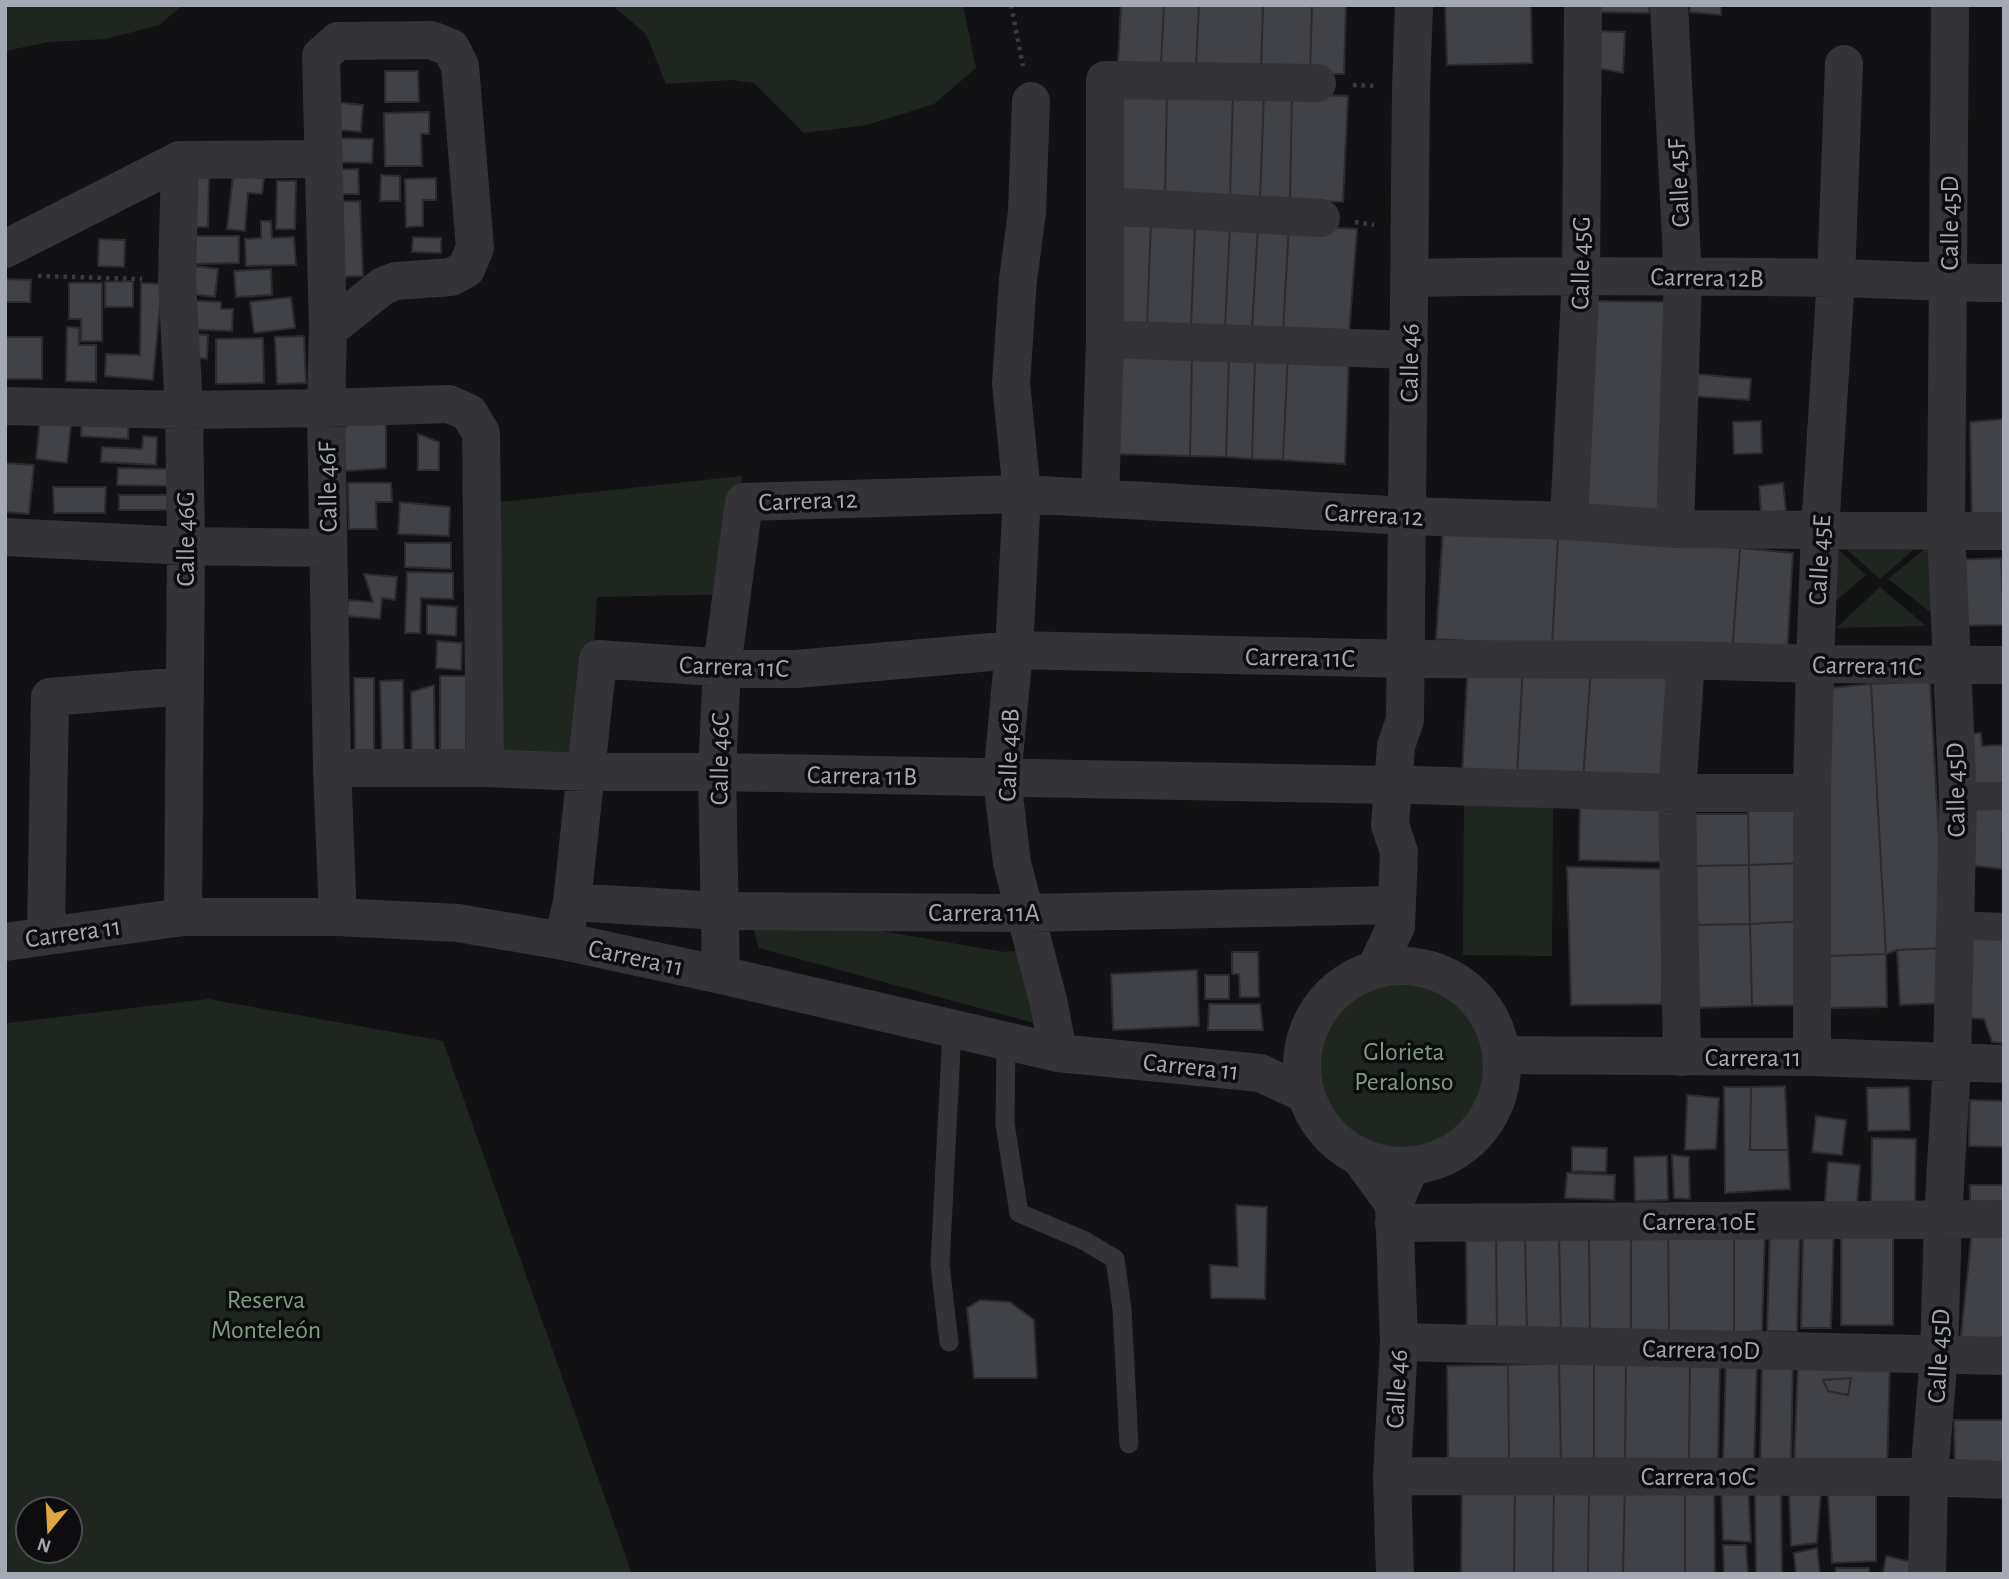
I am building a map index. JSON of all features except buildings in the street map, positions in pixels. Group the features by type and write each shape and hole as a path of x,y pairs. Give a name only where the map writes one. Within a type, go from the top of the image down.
{"street":[{"name":"Calle 46","path":"1375,970 1396,916 1399,852 1390,825 1403,785 1396,746 1405,720 1414,5"},
{"name":"Calle 45G","path":"1569,522 1581,275 1583,5"},
{"name":"Calle 45F","path":"1670,5 1683,278 1675,529"},
{"name":"Calle 45D","path":"1927,1574 1929,1477 1940,1355 1943,1219 1952,1062 1958,797 1946,531 1950,5"},
{"name":"Calle 46F","path":"328,330 383,286 396,281 451,277 466,269 475,248 460,66 451,48 431,40 338,41 321,57 328,330 326,408 332,768 338,917"},
{"name":"Calle 45E","path":"1812,1057 1815,664 1820,529 1836,278 1844,64"},
{"path":"1100,499 1105,339 1105,80 1317,83"},
{"name":"Calle 46B","path":"1031,102 1027,212 1018,280 1011,383 1022,494 1014,650 1002,779 1012,863 1049,1004 1058,1053"},
{"path":"5,249 180,160 324,159"},
{"name":"Calle 46G","path":"180,160 177,280 184,410 186,545 183,918"},
{"path":"1106,206 1321,218"},
{"name":"Carrera 12B","path":"1409,278 1581,275 2004,283"},
{"path":"1105,339 1409,350"},
{"path":"5,406 184,410 449,404 469,413 481,433 485,768"},
{"name":"Carrera 12","path":"744,502 1022,494 1675,529 2004,531"},
{"name":"Calle 46C","path":"721,975 717,772 722,667 744,502"},
{"path":"5,537 328,548"},
{"name":"Carrera 11C","path":"587,772 598,659 796,669 1014,650 1406,659 2004,665"},
{"path":"1682,1057 1676,793 1686,660"},
{"path":"46,934 50,697 184,686"},
{"name":"Carrera 11B","path":"332,768 485,768 587,772 1403,785 1676,793 1812,793"},
{"path":"563,941 572,902 587,772"},
{"path":"1958,797 2004,796"},
{"name":"Carrera 11A","path":"572,902 720,911 1396,916"},
{"path":"1396,916 1422,968"},
{"name":"Carrera 11","path":"5,942 46,934 183,918 338,917 458,923 563,941 721,975 1058,1053 1260,1073 1306,1094"},
{"path":"1954,925 2004,927"},
{"path":"1422,968 1451,979 1476,999 1493,1025 1502,1068 1498,1094 1480,1129 1471,1139 1449,1154 1411,1165 1384,1164 1346,1148 1326,1130 1306,1094 1303,1052 1311,1025 1327,1000 1348,982 1375,970 1422,968"},
{"name":"Carrera 11","path":"1260,1073 1303,1052"},
{"name":"Carrera 11","path":"1501,1055 1812,1057 2004,1064"},
{"path":"1358,1155 1394,1214"},
{"name":"Calle 46","path":"1395,1574 1392,1476 1399,1342 1394,1214 1411,1165"},
{"name":"Carrera 10E","path":"1394,1214 2004,1219"},
{"name":"Carrera 10D","path":"1399,1342 2004,1356"},
{"name":"Carrera 10C","path":"1392,1476 1929,1477 2004,1480"}],"lane":[{"path":"949,1342 940,1265 952,1030"},
{"path":"1006,1042 1005,1124 1019,1213 1083,1241 1115,1259 1122,1309 1129,1444"}],"path":[{"path":"1011,5 1031,102"},
{"path":"1317,83 1411,88"},
{"path":"1321,218 1410,229"},
{"path":"32,276 177,280"}],"green space":[{"path":"5,5 183,5 159,25 106,39 49,42 5,51"},
{"path":"612,5 963,5 976,68 934,104 867,125 804,133 754,83 732,80 666,84 646,34"},
{"path":"742,476 740,594 597,597 589,733 568,762 490,753 492,503"},
{"path":"1825,537 1866,575 1824,611"},
{"path":"1836,540 1920,544 1880,579"},
{"path":"1933,542 1933,614 1888,579"},
{"path":"1880,587 1926,626 1836,628"},
{"path":"1464,791 1553,792 1552,956 1463,955"},
{"path":"747,908 1004,952 1033,949 1034,1023 759,948"},
{"name":"Glorieta Peralonso","path":"1404,976 1438,983 1454,991 1467,1003 1479,1016 1487,1032 1494,1066 1487,1100 1479,1116 1467,1129 1454,1141 1438,1149 1404,1156 1370,1149 1354,1141 1341,1129 1329,1116 1321,1100 1314,1066 1321,1032 1329,1016 1341,1003 1354,991 1370,983"},
{"name":"Reserva Monteleón","path":"208,999 443,1041 632,1574 5,1574 5,1025"}]}
